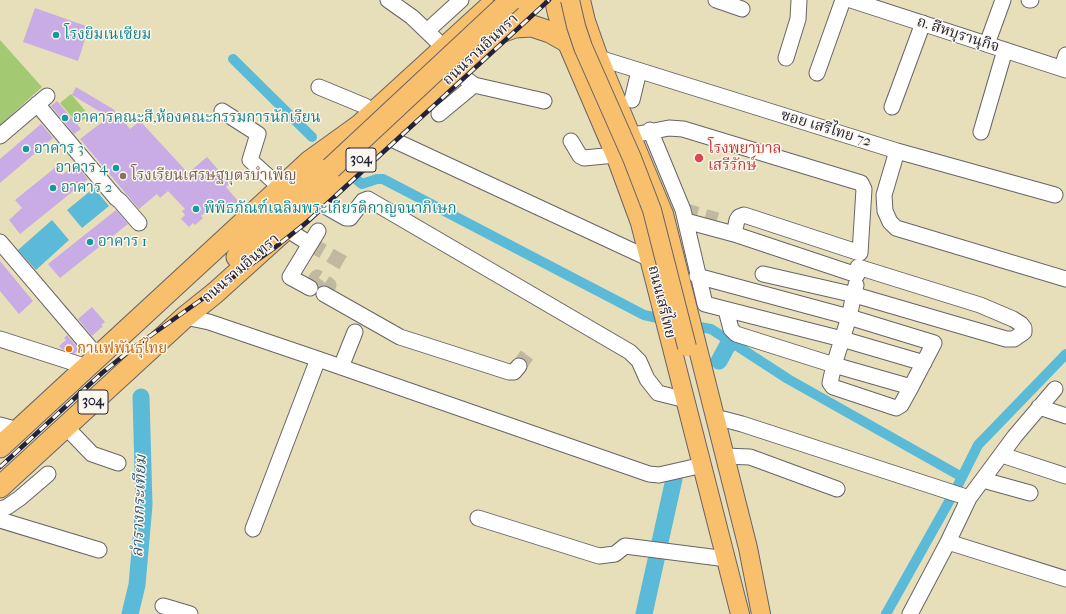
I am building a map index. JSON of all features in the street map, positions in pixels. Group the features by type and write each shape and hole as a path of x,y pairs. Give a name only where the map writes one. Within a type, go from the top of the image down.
{"highway":[{"path":"310,161 365,106 431,35 479,0"},
{"name":"ถนนรามอินทรา","path":"0,447 9,428 92,362 310,161 360,125 496,0"},
{"path":"185,317 227,268 262,231 511,0"},
{"name":"ถนนรามอินทรา","path":"0,487 185,317 215,293 387,137 534,0"},
{"path":"500,32 515,27 532,26 550,32 566,41"},
{"path":"420,70 439,89"}],"main road":[{"name":"ถนนเสรีไทย","path":"554,0 566,41 615,155 640,223 740,614"},
{"path":"570,0 574,19 583,47 647,194 693,350 733,528 742,558 755,587"},
{"name":"ถนนเสรีไทย","path":"581,0 592,40 599,58 633,135 694,286 689,312 693,350 725,456 748,548 761,614"},
{"path":"592,40 594,0"},
{"path":"622,174 628,166 632,164 639,164 645,167"}],"street":[{"path":"388,0 412,17 431,35 461,0"},
{"path":"716,0 742,9"},
{"path":"786,58 798,19 799,0"},
{"path":"817,73 843,0"},
{"name":"ถ. สีหบุรานุกิจ","path":"851,0 1005,50 1065,64"},
{"path":"987,44 1003,0"},
{"path":"892,107 923,23"},
{"path":"981,132 1005,50"},
{"name":"ซอย เสรีไทย 72","path":"599,58 897,151 1055,195"},
{"path":"632,100 639,71"},
{"path":"457,72 474,85 544,101"},
{"path":"439,114 474,85"},
{"path":"319,87 365,106"},
{"path":"0,136 42,100 116,198 139,223"},
{"path":"222,111 258,134 250,160 281,188"},
{"path":"633,135 650,130 669,128 683,129 861,183 864,189 855,295 849,317 834,365 831,385 896,408 901,405 938,338 849,317 694,286"},
{"path":"650,130 685,215 694,286 705,304 842,339 924,363"},
{"path":"387,137 650,259"},
{"path":"571,141 580,156 584,158 615,155"},
{"path":"897,151 884,195 885,211 890,222 896,228 1066,279"},
{"path":"316,201 346,218 350,218 363,201 368,199 630,352 639,361 647,379 658,393 686,400"},
{"path":"664,214 685,215 734,234 821,263 858,265 980,305 1013,319 1021,324 1024,328 1024,332 1014,339 1006,339 855,295 763,274"},
{"path":"734,234 737,220 739,217 744,215 827,244 858,265"},
{"path":"286,229 314,238 290,277 310,288"},
{"path":"0,242 92,362"},
{"path":"821,263 827,244"},
{"path":"324,294 400,337 509,372 514,372 519,366"},
{"path":"726,310 731,329 736,334 834,365 911,387"},
{"path":"185,317 209,322 649,474 659,475 703,465"},
{"path":"341,367 355,332"},
{"path":"0,339 92,362"},
{"path":"253,529 318,359"},
{"path":"910,614 948,542 969,498 1039,407 1055,389"},
{"path":"1039,407 1066,416"},
{"path":"715,419 723,419 742,424 969,498"},
{"path":"66,427 92,454 118,463"},
{"path":"1002,455 1066,476"},
{"path":"725,456 750,457 837,489"},
{"path":"0,509 7,507 20,498 48,474"},
{"path":"983,480 1030,493"},
{"path":"478,518 599,556 615,554 626,546 727,560"},
{"path":"0,520 99,550"},
{"path":"948,542 1066,579"},
{"path":"163,606 190,614"}],"green space":[{"path":"0,40 42,87 0,125"},
{"path":"71,94 89,115 78,124 60,103"}],"water":[{"path":"94,188 109,206 82,228 67,210"},
{"path":"52,220 69,240 36,270 18,250"}],"building":[{"name":"โรงยิมเนเซียม","path":"35,8 89,27 78,61 23,42"},
{"path":"76,87 113,109 130,129 140,121 188,173 207,157 230,183 226,187 238,201 226,212 216,201 201,216 203,218 195,225 193,223 189,227 181,219 185,215 182,211 185,209 168,191 160,198 157,194 139,209 80,139 109,117 72,95"},
{"name":"อาคารคณะสี,ห้องคณะกรรมการนักเรียน","path":"57,101 81,129 74,134 51,106"},
{"name":"อาคาร 3","path":"41,124 53,138 0,183 0,159"},
{"name":"อาคาร 2","path":"75,164 88,179 20,234 9,220 22,208 15,200 56,167 62,175"},
{"name":"อาคาร 1","path":"116,210 128,224 60,278 48,264"},
{"path":"0,261 33,301 19,314 0,291"},
{"path":"92,307 105,322 101,325 103,326 92,336 78,319"},
{"name":"กาแฟพันธ์ุไทย","path":"67,335 79,349 74,354 62,349 59,346 66,340 64,338"}],"waterway":[{"path":"233,59 312,137"},
{"path":"357,180 362,184 377,179 383,179 644,315 667,320"},
{"path":"688,325 711,329 788,379 962,477"},
{"path":"719,361 730,341"},
{"path":"958,485 978,445 1066,354"},
{"name":"ลำรางกระเทียม","path":"130,614 137,585 144,505 141,397"},
{"path":"644,614 674,479"},
{"path":"886,614 951,498"}],"tunnel":[{"path":"683,210 717,220"},
{"path":"310,244 349,266"},
{"path":"310,288 317,277 329,285 324,294"},
{"path":"519,366 527,355"}],"railway":[{"path":"0,467 102,373 133,348 273,249 307,222 549,0"}],"place":[{"name":"โรงยิมเนเซียม","path":"56,35"},
{"name":"อาคารคณะสี,ห้องคณะกรรมการนักเรียน","path":"65,118"},
{"name":"อาคาร 3","path":"26,149"},
{"name":"โรงพยาบาล เสรีรักษ์","path":"699,158"},
{"name":"อาคาร 4","path":"116,168"},
{"name":"โรงเรียนเศรษฐบุตรบำเพ็ญ","path":"123,176"},
{"name":"อาคาร 2","path":"53,188"},
{"name":"พิพิธภัณฑ์เฉลิมพระเกียรติกาญจนาภิเษก","path":"196,209"},
{"name":"อาคาร 1","path":"90,242"},
{"name":"กาแฟพันธ์ุไทย","path":"69,349"}]}
